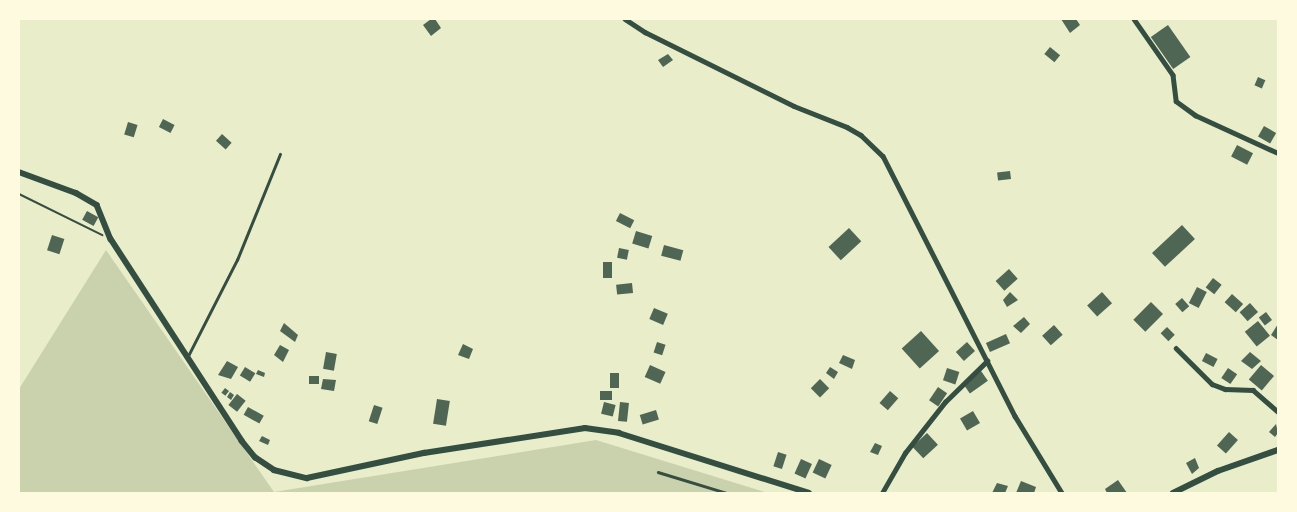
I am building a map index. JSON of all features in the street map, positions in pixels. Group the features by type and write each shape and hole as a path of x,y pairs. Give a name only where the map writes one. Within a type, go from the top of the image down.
{"street":[{"path":"625,19 645,32 794,106 847,127 871,143 883,156 987,362 1062,493"},
{"path":"1134,19 1173,75 1176,101 1195,115 1278,153"},
{"path":"19,172 88,198 103,213 111,239 187,357 255,457 289,476 307,478 424,453 585,428 619,433 809,493"},
{"path":"1176,348 1212,384 1225,389 1246,387 1254,390 1278,412"},
{"path":"882,493 906,453 945,402 987,362"},
{"path":"1173,493 1218,472 1278,450"}],"lane":[{"path":"187,357 237,260 280,154"},
{"path":"658,472 727,493"}],"path":[{"path":"19,194 111,239"}],"green space":[{"path":"106,250 274,492 596,440 768,493 19,493 19,389"}],"building":[{"path":"431,19 435,19 441,28 431,36 423,25"},
{"path":"1061,19 1076,19 1080,25 1070,33"},
{"path":"1168,25 1190,57 1173,69 1151,37"},
{"path":"1050,47 1060,55 1054,62 1044,54"},
{"path":"668,54 673,60 663,67 658,60"},
{"path":"1258,77 1265,80 1262,88 1254,85"},
{"path":"163,119 175,125 170,133 159,127"},
{"path":"128,122 138,125 134,137 124,134"},
{"path":"1264,126 1276,133 1270,143 1258,136"},
{"path":"222,134 232,143 226,149 216,141"},
{"path":"1237,145 1253,153 1247,165 1231,157"},
{"path":"1010,171 1011,179 998,181 997,173"},
{"path":"87,211 98,217 94,226 82,220"},
{"path":"620,213 634,220 630,228 616,221"},
{"path":"1182,225 1195,239 1165,267 1152,253"},
{"path":"849,228 861,241 841,260 829,247"},
{"path":"636,231 652,236 648,248 632,243"},
{"path":"52,235 64,239 59,254 47,250"},
{"path":"664,245 683,250 680,261 661,256"},
{"path":"619,248 629,250 627,260 617,258"},
{"path":"603,262 612,262 612,278 603,278"},
{"path":"1009,269 1018,279 1004,291 996,281"},
{"path":"1213,278 1222,285 1214,294 1206,287"},
{"path":"632,283 633,293 617,295 616,285"},
{"path":"1197,287 1207,292 1199,308 1189,303"},
{"path":"1010,292 1018,300 1007,307 1003,300"},
{"path":"1102,292 1112,303 1097,317 1087,305"},
{"path":"1232,294 1243,304 1236,312 1225,302"},
{"path":"1182,298 1189,306 1182,312 1175,304"},
{"path":"1151,302 1163,314 1145,332 1133,320"},
{"path":"1250,303 1258,312 1248,321 1240,312"},
{"path":"654,308 668,314 663,325 649,319"},
{"path":"1266,312 1272,320 1265,325 1259,317"},
{"path":"1024,317 1030,324 1021,333 1013,326"},
{"path":"1258,321 1270,336 1257,346 1245,332"},
{"path":"284,323 298,335 295,342 280,331"},
{"path":"1278,324 1278,340 1271,335"},
{"path":"1054,325 1063,335 1051,345 1042,336"},
{"path":"1167,327 1175,335 1168,341 1161,333"},
{"path":"921,331 939,351 920,368 902,348"},
{"path":"1006,334 1010,343 990,352 986,343"},
{"path":"657,342 666,345 662,355 654,352"},
{"path":"967,342 975,351 964,361 956,352"},
{"path":"463,344 473,349 469,359 458,355"},
{"path":"280,345 289,350 283,362 274,355"},
{"path":"326,352 337,354 334,371 323,369"},
{"path":"1250,352 1261,361 1252,369 1241,361"},
{"path":"1206,353 1218,359 1213,367 1202,361"},
{"path":"843,355 855,360 852,369 839,363"},
{"path":"227,361 238,367 231,379 218,375"},
{"path":"650,365 666,372 660,384 645,377"},
{"path":"1261,365 1274,376 1262,390 1249,380"},
{"path":"245,367 255,373 250,382 240,376"},
{"path":"830,367 838,372 834,379 826,373"},
{"path":"947,368 959,372 955,384 943,380"},
{"path":"1228,368 1237,374 1230,384 1221,378"},
{"path":"258,370 265,373 264,377 256,374"},
{"path":"981,371 988,381 970,393 963,384"},
{"path":"610,373 619,373 619,388 610,388"},
{"path":"309,376 319,376 319,384 309,384"},
{"path":"323,379 336,380 334,391 321,389"},
{"path":"820,379 829,388 820,397 811,388"},
{"path":"938,387 947,393 938,406 929,400"},
{"path":"225,388 229,391 225,396 221,393"},
{"path":"600,391 612,391 612,400 600,400"},
{"path":"890,391 898,398 888,410 880,403"},
{"path":"230,392 234,395 231,400 227,397"},
{"path":"237,394 246,401 237,412 228,405"},
{"path":"437,399 450,401 446,426 433,424"},
{"path":"604,402 616,405 613,417 601,414"},
{"path":"620,402 629,403 627,422 618,421"},
{"path":"374,405 383,408 377,424 369,421"},
{"path":"248,407 264,416 259,424 244,415"},
{"path":"656,410 659,420 643,425 640,415"},
{"path":"973,411 980,423 967,431 960,418"},
{"path":"1276,424 1278,433 1275,437 1269,432"},
{"path":"1229,432 1238,440 1226,453 1217,445"},
{"path":"927,433 938,445 923,458 912,447"},
{"path":"262,436 270,440 268,445 259,441"},
{"path":"875,443 882,446 878,455 870,452"},
{"path":"778,452 787,455 782,469 773,466"},
{"path":"1195,458 1199,468 1192,474 1186,463"},
{"path":"801,459 812,464 805,478 794,474"},
{"path":"819,459 832,465 825,479 813,473"},
{"path":"1118,480 1127,493 1107,493 1105,489"},
{"path":"1021,481 1036,487 1034,493 1016,493"},
{"path":"997,483 1008,486 1005,493 992,493"}]}
